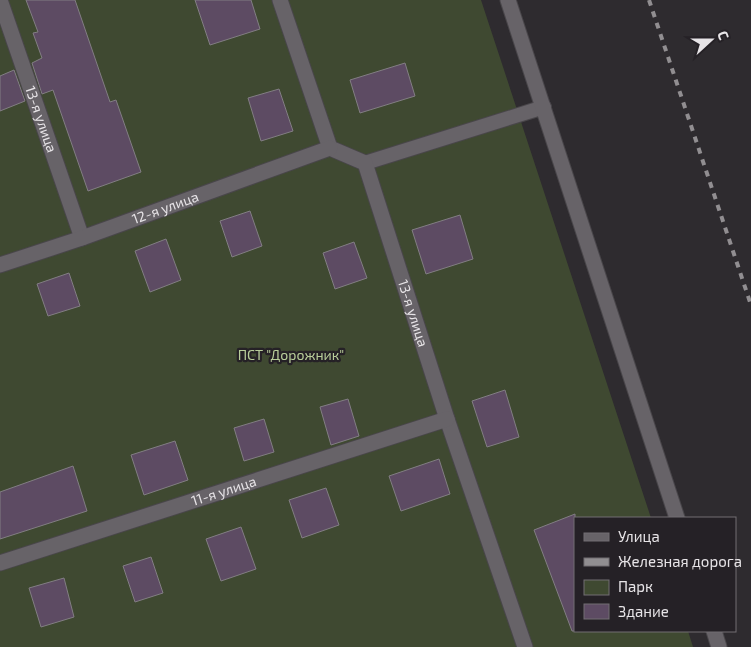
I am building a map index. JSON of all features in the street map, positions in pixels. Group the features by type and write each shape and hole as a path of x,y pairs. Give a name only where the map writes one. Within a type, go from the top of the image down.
{"street":[{"name":"13-я улица","path":"0,0 82,238"},
{"path":"280,0 330,148 365,163"},
{"path":"508,0 677,517"},
{"name":"12-я улица","path":"0,265 82,238 330,148"},
{"name":"13-я улица","path":"365,163 447,419 525,647"},
{"name":"11-я улица","path":"0,563 447,419"},
{"path":"714,632 719,647"}],"lane":[{"path":"365,163 544,108"}],"green space":[{"name":"ПСТ \"Дорожник\"","path":"0,0 481,0 651,517 574,517 574,632 688,632 693,647 0,647"}],"building":[{"path":"26,0 75,0 110,102 116,100 141,172 88,191 53,90 42,94 32,63 42,58 33,33 38,32"},
{"path":"195,0 251,0 260,29 210,45"},
{"path":"405,63 415,96 360,113 350,80"},
{"path":"14,70 25,101 0,111 0,76"},
{"path":"279,89 293,131 261,141 248,98"},
{"path":"250,211 262,246 232,257 220,221"},
{"path":"460,215 473,259 426,274 412,230"},
{"path":"166,239 181,280 150,292 135,251"},
{"path":"354,242 367,278 335,289 323,253"},
{"path":"69,273 80,306 48,316 37,284"},
{"path":"505,390 519,437 487,447 472,401"},
{"path":"348,399 359,436 331,445 320,407"},
{"path":"264,419 274,452 244,461 234,428"},
{"path":"175,441 188,480 144,495 131,455"},
{"path":"439,459 450,494 401,511 389,476"},
{"path":"73,466 87,511 0,539 0,492"},
{"path":"326,488 339,525 302,538 289,500"},
{"path":"575,514 574,631 572,631 534,530"},
{"path":"241,527 256,569 221,581 206,539"},
{"path":"151,557 163,593 135,602 123,566"},
{"path":"64,578 74,617 41,627 29,588"}],"railway":[{"path":"649,0 751,305"}]}
